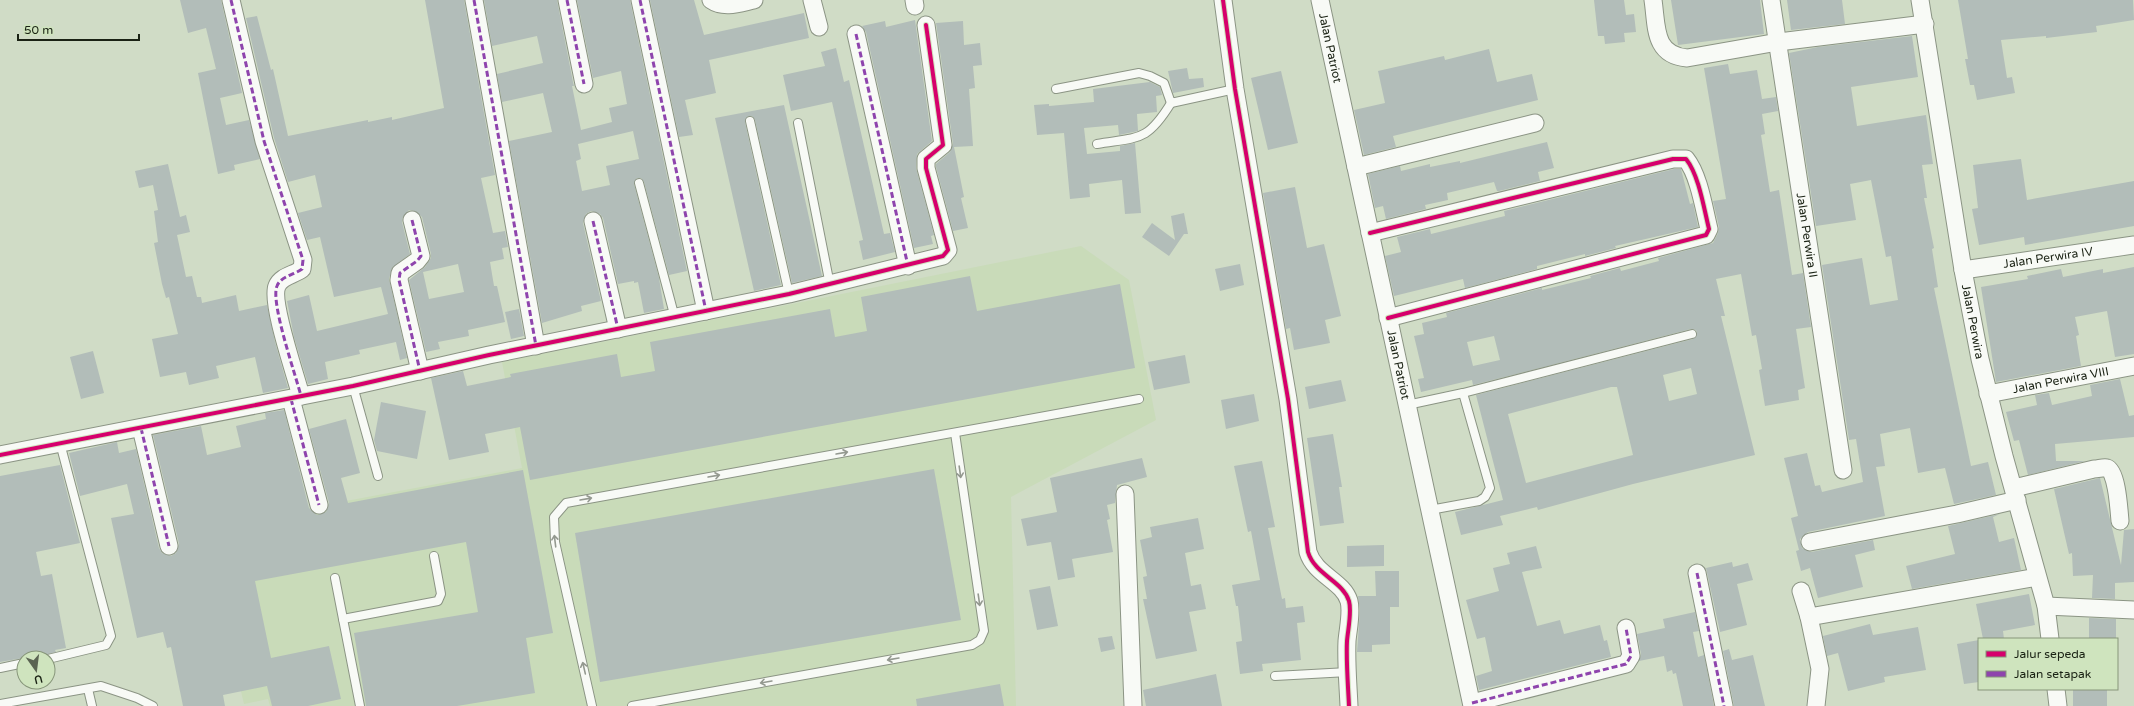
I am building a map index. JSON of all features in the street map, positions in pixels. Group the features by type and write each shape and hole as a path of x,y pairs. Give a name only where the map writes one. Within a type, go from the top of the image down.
{"street":[{"path":"231,0 264,141 303,260 302,269 281,280 277,285 275,292 278,313 318,505"},
{"path":"474,0 536,346"},
{"path":"567,0 584,84"},
{"path":"640,0 706,311"},
{"path":"711,0 717,4 726,5 754,0"},
{"path":"812,0 820,27"},
{"path":"1224,0 1235,89 1288,399 1308,552 1310,559 1316,568 1343,591 1349,601 1349,706"},
{"name":"Jalan Patriot","path":"1320,0 1472,704"},
{"path":"1653,0 1661,45 1668,53 1677,57 1687,58 1778,42 1925,24"},
{"name":"Jalan Perwira II","path":"1771,0 1843,470"},
{"name":"Jalan Perwira","path":"1920,0 1925,24 1962,270 1988,394 2046,606 2050,638"},
{"path":"0,456 60,443 296,398 536,346 789,294 908,266 943,256 948,250 926,168 926,159 943,145 926,25"},
{"path":"856,34 908,266"},
{"path":"1356,167 1535,123"},
{"path":"1370,233 1682,158 1686,159 1690,163 1709,229 1706,235 1388,318"},
{"path":"412,220 421,256 417,261 400,273 398,280 420,371"},
{"path":"593,221 618,329"},
{"name":"Jalan Perwira IV","path":"1962,270 2134,245"},
{"name":"Jalan Perwira VIII","path":"1988,394 2134,366"},
{"path":"141,428 169,546"},
{"path":"1810,542 1957,514 2094,469 2107,468 2111,471 2115,485 2120,521"},
{"path":"1125,494 1133,706"},
{"path":"1697,573 1724,706"},
{"path":"1809,617 2037,577"},
{"path":"1801,590 1809,617 1820,669 1816,706"},
{"path":"2046,606 2134,610"},
{"path":"1472,704 1626,664 1631,656 1626,628"},
{"path":"2056,690 2058,706"}],"lane":[{"path":"1056,89 1139,73 1150,76 1164,83 1171,103"},
{"path":"1098,144 1148,134 1159,122 1171,103 1235,89"},
{"path":"750,121 789,294"},
{"path":"798,123 830,285"},
{"path":"640,183 675,318"},
{"path":"1407,405 1463,393 1692,334"},
{"path":"354,386 378,476"},
{"path":"1430,510 1479,501 1485,497 1490,488 1463,393"},
{"path":"592,706 555,542 554,517 566,503 1139,399"},
{"path":"632,706 972,645 980,640 984,631 954,433"},
{"path":"56,657 106,645 111,636 60,443"},
{"path":"343,619 438,601 441,594 434,556"},
{"path":"335,578 360,706"},
{"path":"0,668 16,665"},
{"path":"1275,676 1348,672"},
{"path":"0,704 101,686 138,698 152,706"},
{"path":"88,689 92,706"}],"shaded area":[{"path":"1081,246 1129,280 1156,420 1011,497 1016,706 270,706 268,699 244,704 202,528 522,468 502,362"}],"building":[{"path":"180,0 221,0 242,93 220,98 226,125 249,120 260,159 234,165 235,170 218,174 198,73 216,69 206,28 188,33"},
{"path":"425,0 464,0 495,175 481,178 493,233 505,231 508,247 502,248 504,259 490,262 494,286 497,286 505,322 468,330 469,336 438,342 440,349 426,352 409,280 425,267 431,258 431,254 422,217 415,211 409,210 403,217 402,222 410,254 392,268 389,279 407,358 400,360 396,342 359,350 360,354 325,362 328,379 308,384 294,337 287,301 309,295 317,331 388,314 381,287 334,297 320,237 307,240 298,213 322,207 315,175 288,182 274,138 246,18 257,16 271,70 273,69 288,136 368,120 368,122 392,117 392,120 444,108","holes":["458,264 464,292 429,299 423,272"]},
{"path":"484,0 557,0 581,130 612,122 609,108 627,104 621,71 593,78 577,0 630,0 687,271 669,275 644,182 641,178 637,178 634,184 659,278 664,309 644,313 638,282 634,283 634,281 618,284 603,218 600,214 591,211 586,214 583,223 601,301 581,306 582,311 542,323 509,141 552,132 543,93 502,102 497,74 543,63 537,36 492,46","holes":["633,131 639,159 606,166 610,185 582,191 576,161 581,159 578,144"]},
{"path":"650,0 694,0 704,35 804,13 809,38 709,60 716,93 685,100 693,135 679,137"},
{"path":"1594,0 1624,0 1626,15 1634,14 1636,32 1624,33 1625,42 1605,44 1604,36 1598,36"},
{"path":"1671,0 1760,0 1764,34 1678,45"},
{"path":"1787,0 1842,0 1845,24 1791,30"},
{"path":"1958,0 2133,0 2134,20 2096,26 2097,32 2046,38 2046,36 2001,40 2007,78 2012,77 2015,93 1977,100 1974,85 1970,85 1965,59 1968,59"},
{"path":"915,20 932,141 917,154 916,168 934,235 931,236 933,244 914,248 866,32 862,26 885,21 886,27"},
{"path":"963,21 964,45 980,43 982,65 973,66 975,88 969,89 973,146 954,147 964,197 961,198 968,228 953,231 936,167 936,164 950,152 953,144 936,23"},
{"path":"1912,36 1918,77 1851,87 1857,126 1926,115 1933,164 1922,165 1927,198 1924,198 1934,248 1932,249 1938,287 1934,288 1971,466 1988,462 1996,495 1954,504 1945,468 1918,473 1910,428 1880,434 1885,466 1876,467 1885,516 1808,532 1800,539 1802,548 1811,552 1873,540 1875,550 1855,555 1863,587 1818,598 1810,568 1801,571 1796,551 1799,550 1791,518 1798,516 1784,458 1807,453 1815,486 1820,485 1822,492 1863,482 1856,439 1849,440 1822,265 1862,258 1870,305 1898,300 1891,256 1886,257 1871,180 1850,184 1856,220 1816,226 1789,53 1818,47"},
{"path":"836,48 844,82 849,80 884,234 890,233 895,252 863,260 859,241 863,240 832,102 791,111 783,75 825,66 821,52"},
{"path":"1489,49 1497,82 1532,74 1538,100 1393,136 1396,147 1364,155 1354,110 1385,103 1378,71 1444,56 1445,60"},
{"path":"1728,64 1730,74 1757,70 1762,99 1776,97 1778,111 1762,114 1765,134 1761,135 1770,192 1779,190 1792,275 1803,273 1811,327 1796,329 1805,388 1798,390 1799,400 1765,406 1759,370 1762,369 1756,335 1752,336 1741,274 1716,279 1725,316 1721,316 1755,455 1633,484 1538,510 1537,507 1500,516 1503,525 1461,535 1455,512 1503,500 1476,395 1693,339 1697,333 1696,330 1691,329 1473,385 1472,380 1421,392 1418,379 1424,378 1414,336 1424,334 1422,323 1447,317 1446,313 1542,288 1542,290 1591,278 1590,276 1620,268 1621,271 1659,261 1658,258 1713,243 1719,227 1713,201 1726,199 1704,68","holes":["1494,336 1500,360 1473,366 1467,342","1691,368 1697,394 1669,401 1663,375","1611,387 1617,387 1633,455 1526,483 1508,414"]},
{"path":"1187,68 1189,79 1203,78 1204,87 1173,93 1168,71"},
{"path":"1281,71 1298,143 1268,150 1251,78"},
{"path":"1150,82 1160,87 1162,95 1156,96 1157,112 1137,114 1138,131 1119,135 1118,125 1084,128 1087,154 1120,151 1120,146 1135,143 1141,213 1125,214 1122,180 1089,184 1090,197 1070,199 1064,133 1037,135 1034,105 1049,104 1049,106 1094,102 1093,89"},
{"path":"784,105 822,276 792,283 755,120 752,116 748,116 745,122 781,285 754,291 715,118"},
{"path":"1547,142 1554,168 1538,172 1540,181 1499,191 1497,191 1494,182 1447,193 1448,200 1425,205 1426,209 1386,219 1383,206 1375,208 1368,174 1400,166 1401,171 1430,164 1430,167 1460,161 1460,163"},
{"path":"2021,159 2027,200 2134,181 2134,226 2025,245 2024,237 1979,245 1972,209 1978,208 1973,165"},
{"path":"168,164 180,217 186,215 190,232 177,235 186,277 192,276 197,297 201,297 202,303 236,295 239,311 267,305 275,342 288,388 263,393 255,357 216,366 219,378 189,385 186,372 160,377 152,339 178,334 169,297 166,298 162,284 154,243 158,242 154,211 158,210 153,185 139,188 135,171"},
{"path":"1674,169 1681,169 1690,204 1693,203 1698,227 1615,246 1616,248 1585,256 1585,254 1537,266 1537,269 1465,288 1463,279 1394,296 1385,256 1401,252 1397,237 1430,229 1431,234 1505,216 1504,211"},
{"path":"1295,187 1307,248 1324,244 1341,316 1325,320 1330,343 1294,350 1290,328 1286,329 1263,193"},
{"path":"1184,213 1188,234 1184,234 1169,256 1142,237 1152,223 1175,240 1171,216"},
{"path":"1240,264 1244,285 1220,291 1215,269"},
{"path":"2134,267 2134,354 2115,357 2107,311 2075,317 2079,335 2076,336 2081,366 1996,382 1981,287 2028,279 2027,276 2061,269 2063,277 2103,269 2103,273"},
{"path":"970,276 977,311 1120,284 1135,368 530,480 520,427 485,434 489,452 449,460 431,378 463,371 467,386 511,377 510,374 617,354 621,377 655,371 650,342 830,309 835,337 867,331 861,297"},
{"path":"519,309 524,336 511,339 505,312"},
{"path":"93,351 104,393 81,399 70,357"},
{"path":"1185,355 1190,383 1154,390 1148,362"},
{"path":"2120,379 2129,416 2134,415 2134,437 2055,444 2056,461 2085,461 2028,475 2019,440 2014,441 2006,412 2037,405 2035,395 2049,393 2052,405 2092,396 2090,385"},
{"path":"1341,380 1346,401 1309,409 1305,387"},
{"path":"1254,394 1259,421 1226,429 1221,400"},
{"path":"381,402 426,411 417,459 377,451 374,440"},
{"path":"284,410 309,508 317,515 326,512 329,503 309,429 346,419 360,473 341,478 348,503 523,470 553,633 526,638 535,693 457,706 366,706 354,633 478,612 466,542 255,581 271,658 329,646 341,699 308,706 272,706 267,686 223,695 225,706 183,706 171,647 167,648 163,632 137,638 111,518 134,514 127,484 80,496 69,453 117,442 119,453 136,449 159,548 162,553 171,556 176,553 179,544 153,435 201,426 207,455 241,447 236,426 266,419 265,413"},
{"path":"1333,434 1342,487 1339,487 1344,523 1320,526 1307,438"},
{"path":"1142,458 1147,477 1117,485 1115,503 1107,505 1110,519 1107,520 1113,552 1072,559 1075,577 1058,580 1051,542 1027,546 1021,519 1057,512 1050,478"},
{"path":"1262,461 1275,527 1268,528 1282,599 1285,598 1286,608 1303,606 1305,622 1297,623 1301,660 1262,664 1263,671 1240,674 1236,642 1242,641 1238,606 1236,606 1232,585 1260,580 1251,531 1248,532 1234,466"},
{"path":"60,465 80,543 36,552 41,576 52,574 66,648 55,650 16,650 16,659 0,662 0,476"},
{"path":"934,469 961,620 600,682 575,533"},
{"path":"2100,478 2121,565 2124,530 2134,529 2134,582 2115,583 2115,599 2092,598 2093,575 2073,576 2072,553 2069,554 2054,489"},
{"path":"2000,514 1993,517 1999,542 2014,538 2021,570 1912,589 1906,566 1955,554 1948,526"},
{"path":"1198,518 1204,549 1185,553 1191,586 1201,584 1206,609 1189,612 1197,651 1156,659 1143,599 1147,599 1143,577 1147,576 1140,540 1152,537 1150,527"},
{"path":"1384,545 1384,566 1347,567 1347,546"},
{"path":"1536,546 1542,568 1522,572 1537,626 1560,620 1564,634 1600,625 1604,641 1607,640 1611,657 1479,690 1476,676 1492,671 1485,637 1477,639 1466,600 1499,591 1493,568 1510,564 1507,553"},
{"path":"1732,562 1733,567 1748,563 1753,580 1737,584 1747,625 1720,632 1706,568"},
{"path":"1375,571 1399,571 1399,607 1390,607 1390,644 1372,645 1372,652 1357,652 1360,610 1358,596 1376,596"},
{"path":"1050,586 1058,626 1037,630 1029,590"},
{"path":"2029,594 2035,625 2003,631 2004,638 1983,638 1976,604"},
{"path":"1695,612 1699,631 1693,632 1698,657 1704,655 1714,706 1683,706 1676,673 1673,674 1672,670 1667,672 1664,656 1639,661 1641,654 1637,634 1665,628 1663,619"},
{"path":"2089,618 2116,619 2116,638 2089,638"},
{"path":"1870,624 1873,635 1918,627 1926,670 1884,677 1885,682 1848,691 1838,653 1827,656 1823,636"},
{"path":"1112,636 1115,649 1101,652 1098,638"},
{"path":"1978,640 1978,682 1964,684 1957,644"},
{"path":"1729,649 1732,660 1753,655 1765,706 1734,706 1723,651"},
{"path":"1216,674 1222,706 1146,706 1143,690"},
{"path":"1000,684 1004,706 917,706 916,699"},
{"path":"2073,690 2107,690 2107,706 2073,706"}],"marked path":[{"path":"231,0 264,141 303,260 302,269 281,280 277,286 276,294 277,307 284,340 301,396"},
{"path":"474,0 536,346"},
{"path":"567,0 584,84"},
{"path":"640,0 706,311"},
{"path":"856,34 908,266"},
{"path":"412,220 421,256 417,261 400,273 399,280 420,371"},
{"path":"593,221 618,329"},
{"path":"291,399 319,505"},
{"path":"141,428 169,546"},
{"path":"1697,573 1724,706"},
{"path":"1472,703 1626,664 1631,656 1626,628"}],"cycle path":[{"path":"1223,0 1235,89 1288,399 1308,552 1317,567 1346,594 1350,605 1347,641 1349,706"},
{"path":"0,455 353,386 489,355 789,294 943,256 948,250 926,168 926,159 943,145 926,25"},
{"path":"1370,233 1673,159 1686,159 1691,166 1698,183 1709,229 1706,235 1388,318"}]}
